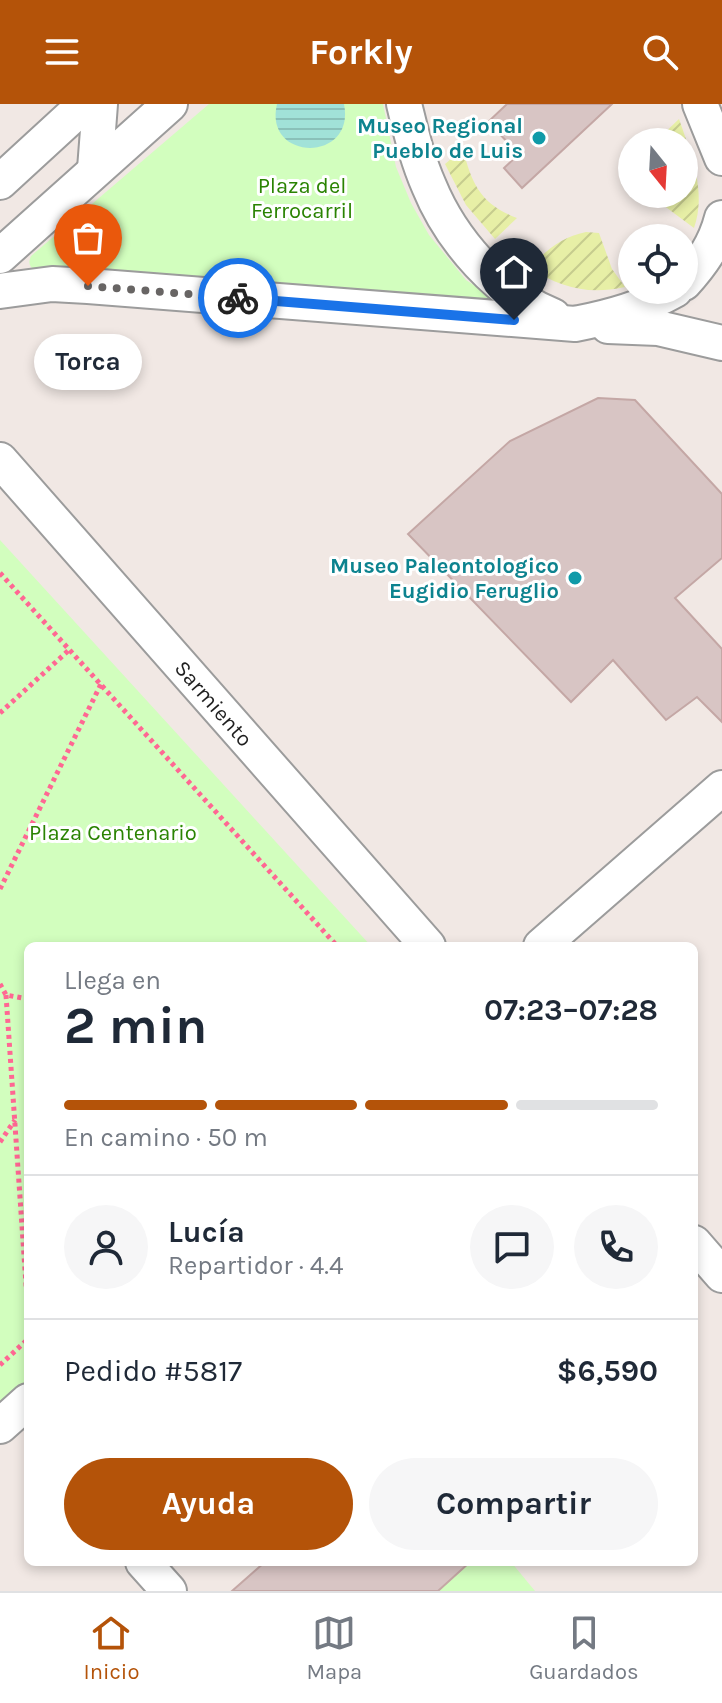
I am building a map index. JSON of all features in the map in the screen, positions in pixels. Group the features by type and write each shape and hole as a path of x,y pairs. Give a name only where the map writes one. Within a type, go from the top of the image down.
{"street":[{"path":"0,182 85,104"},
{"path":"95,169 100,104"},
{"path":"0,256 170,104"},
{"path":"404,104 413,145 430,189 456,234 486,271 509,293 530,307 575,324 619,315 649,304"},
{"path":"700,104 722,158"},
{"path":"698,267 717,237 722,218"},
{"path":"0,291 52,284 88,286 658,328 722,343"},
{"name":"Sarmiento","path":"0,460 424,942"},
{"path":"546,942 722,788"},
{"path":"698,1248 722,1275"},
{"path":"147,1566 169,1591"}],"path":[{"path":"0,573 333,942"},
{"path":"0,713 69,650"},
{"path":"0,889 101,684"},
{"path":"0,984 6,995 24,1253"},
{"path":"6,995 24,998"},
{"path":"0,1142 15,1119"},
{"path":"0,1365 24,1343"}],"green space":[{"name":"Plaza del Ferrocarril","path":"209,104 383,104 396,167 429,235 466,280 501,303 35,271 31,268 31,256"},
{"path":"679,119 682,128 670,128"},
{"path":"463,149 470,173 486,200 517,218 495,239 466,205 445,164"},
{"path":"698,187 699,201 698,214 695,224 689,224 667,208 698,208"},
{"path":"586,232 599,233 618,277 618,288 576,288 553,281 529,268 569,237"},
{"name":"Plaza Centenario","path":"0,540 367,942 24,942 24,1391 0,1412"},
{"path":"466,1566 514,1566 535,1591 438,1591"}],"water":[{"path":"277,104 344,104 344,123 337,137 324,145 310,148 295,145 283,137 276,123"}],"building":[{"name":"Museo Regional Pueblo de Luis","path":"507,104 612,104 522,188 504,168 519,154 488,122"},
{"name":"Museo Paleontologico Eugidio Feruglio","path":"598,398 635,400 722,494 722,558 675,598 722,649 722,722 697,697 666,720 613,660 571,702 408,534 510,441"},
{"path":"260,1566 466,1566 438,1591 232,1591"}],"way so far":[{"path":"88,286 238,298"}],"place":[{"name":"Museo Regional Pueblo de Luis","path":"539,138"},
{"name":"Torca","path":"88,286"},
{"name":"Museo Paleontologico Eugidio Feruglio","path":"575,578"}],"route":[{"path":"238,298 514,320"}]}
